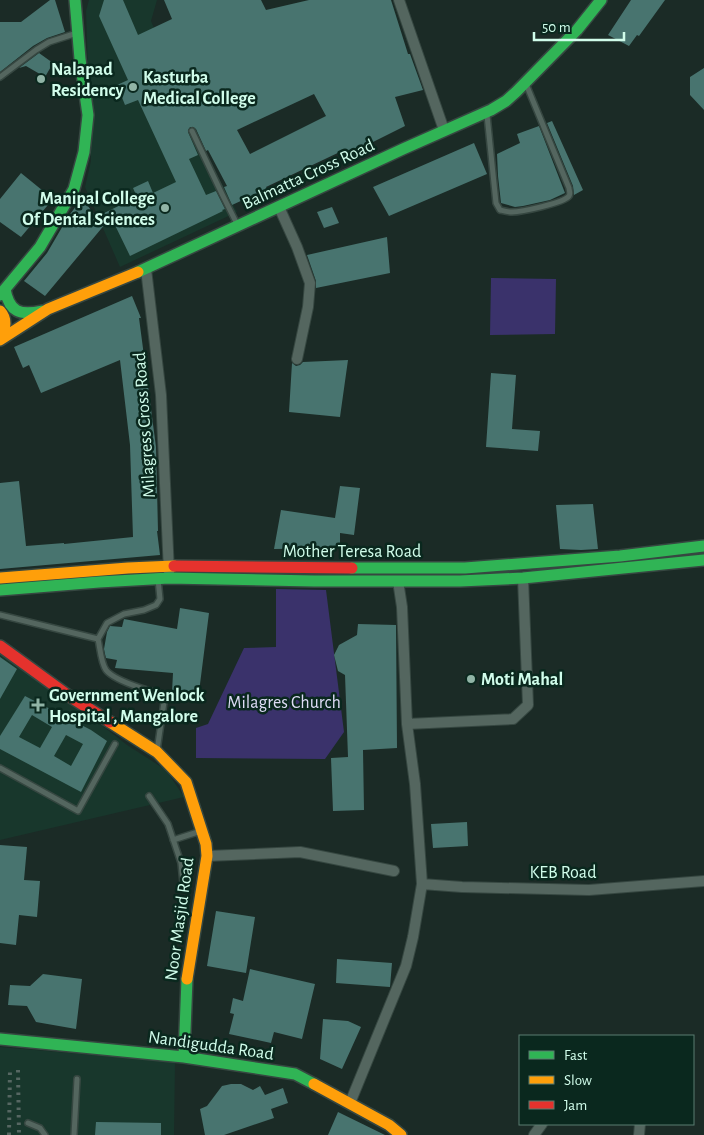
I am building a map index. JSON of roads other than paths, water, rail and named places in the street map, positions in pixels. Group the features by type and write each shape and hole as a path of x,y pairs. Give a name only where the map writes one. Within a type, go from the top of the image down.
{"main road":[{"path":"48,309 31,314 19,312 10,306 2,292 40,247 74,189 84,152 88,115 80,60 75,0"},
{"name":"Balmatta Cross Road","path":"0,340 48,309 146,269 486,112 506,101 577,30 600,0"},
{"path":"0,311 6,323 0,340"},
{"name":"Mother Teresa Road","path":"0,578 128,568 165,574 275,568 465,568 620,556 704,546"},
{"path":"0,590 99,582 165,574 314,581 460,581 523,578 704,560"},
{"name":"Noor Masjid Road","path":"0,646 66,694 157,752 186,782 206,844 207,856 187,982 184,1057"},
{"name":"Nandigudda Road","path":"0,1039 184,1057 295,1074 390,1125 401,1135"}],"street":[{"path":"399,0 444,130"},
{"path":"279,207 297,247 310,283 308,307 297,359"},
{"name":"Milagress Cross Road","path":"146,269 161,395 165,574"},
{"path":"407,724 513,719 528,706 523,578"},
{"path":"350,1103 406,966 422,884 407,724 402,607 398,581"},
{"path":"207,856 300,852 394,871"},
{"name":"KEB Road","path":"422,884 462,887 589,890 704,881"}],"lane":[{"path":"0,77 49,42 77,33"},
{"path":"486,112 496,203 500,210 511,212 523,211 567,198 570,192 569,188 526,83"},
{"path":"192,131 238,226"},
{"path":"165,574 160,599 156,605 144,610 124,614 107,623 98,639 106,670 115,677 131,685 179,698"},
{"path":"0,615 98,639"},
{"path":"157,752 166,696"},
{"path":"0,768 78,811 116,744"},
{"path":"149,796 168,824 181,863 183,883"},
{"path":"172,840 202,831"},
{"path":"74,1135 77,1079"},
{"path":"28,1123 40,1128 45,1135"}],"railway":[{"path":"9,1135 10,1069"},
{"path":"18,1070 19,1135"}],"place":[{"name":"Nalapad Residency","path":"41,79"},
{"name":"Kasturba Medical College","path":"133,87"},
{"name":"Manipal College Of Dental Sciences","path":"165,208"},
{"name":"Moti Mahal","path":"471,679"},
{"name":"Government Wenlock Hospital , Mangalore","path":"38,705"}],"park label":[{"name":"Milagres Church","path":"284,702"}]}
